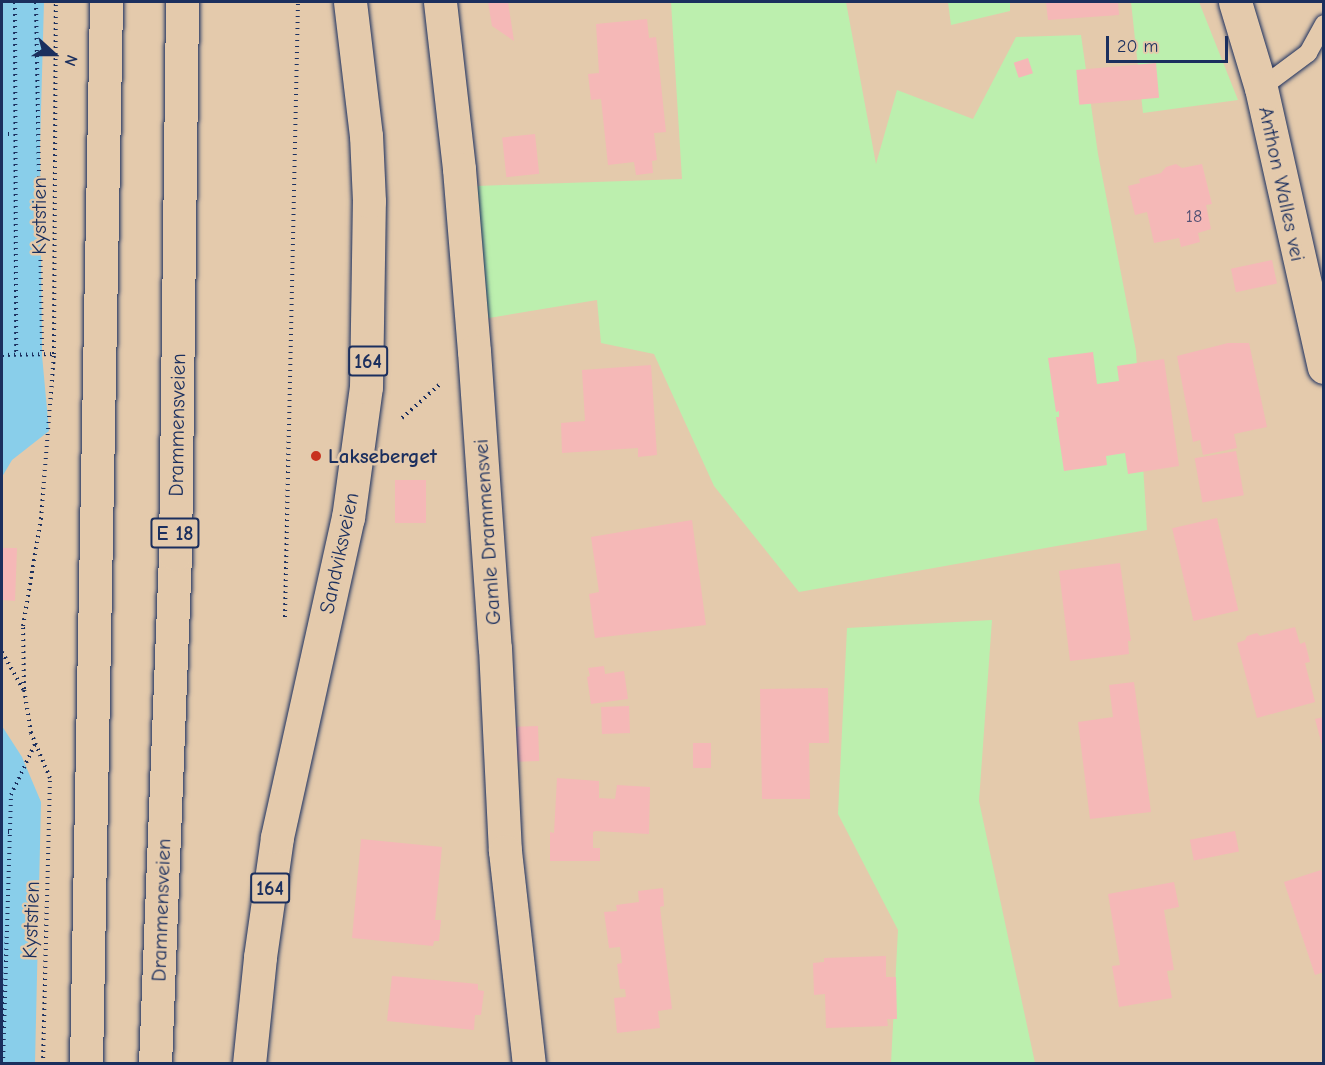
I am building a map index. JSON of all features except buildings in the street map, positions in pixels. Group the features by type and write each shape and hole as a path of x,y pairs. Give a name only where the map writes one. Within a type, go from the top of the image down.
{"main road":[{"path":"86,1064 106,2"},
{"name":"Drammensveien","path":"155,1064 175,554 182,2"},
{"name":"Sandviksveien","path":"249,1064 260,957 277,837 348,518 366,387 369,201 366,136 350,2"},
{"name":"Gamle Drammensvei","path":"440,2 459,169 474,351 495,648 505,850 529,1064"},
{"name":"Anthon Walles vei","path":"1235,2 1261,88 1323,368"}],"lane":[{"path":"1261,88 1308,53 1323,24"}],"path":[{"path":"15,2 16,355"},
{"path":"36,2 42,355"},
{"name":"Kyststien","path":"24,689 23,626 41,519 54,354 56,2"},
{"path":"287,512 298,2"},
{"path":"2,134 14,134"},
{"path":"2,355 54,354"},
{"path":"2,652 24,689 35,744 11,795 3,1064"},
{"name":"Kyststien","path":"35,744 50,778 43,1064"},
{"path":"2,832 10,832"}],"green space":[{"path":"671,2 846,2 876,164 897,90 973,119 1016,37 1081,35 1098,154 1136,351 1147,530 799,592 714,486 654,354 601,343 597,300 483,319 477,186 682,179"},
{"path":"948,2 1010,2 1010,11 951,25"},
{"path":"1131,2 1199,2 1238,100 1143,113"},
{"path":"992,620 979,801 1035,1063 891,1063 898,930 838,814 847,628"}],"water":[{"path":"2,2 44,2 40,146 42,355 49,431 12,460 2,477"},
{"path":"2,726 22,757 41,802 35,1063 2,1063"}],"place":[{"name":"Lakseberget","path":"316,456"}]}
